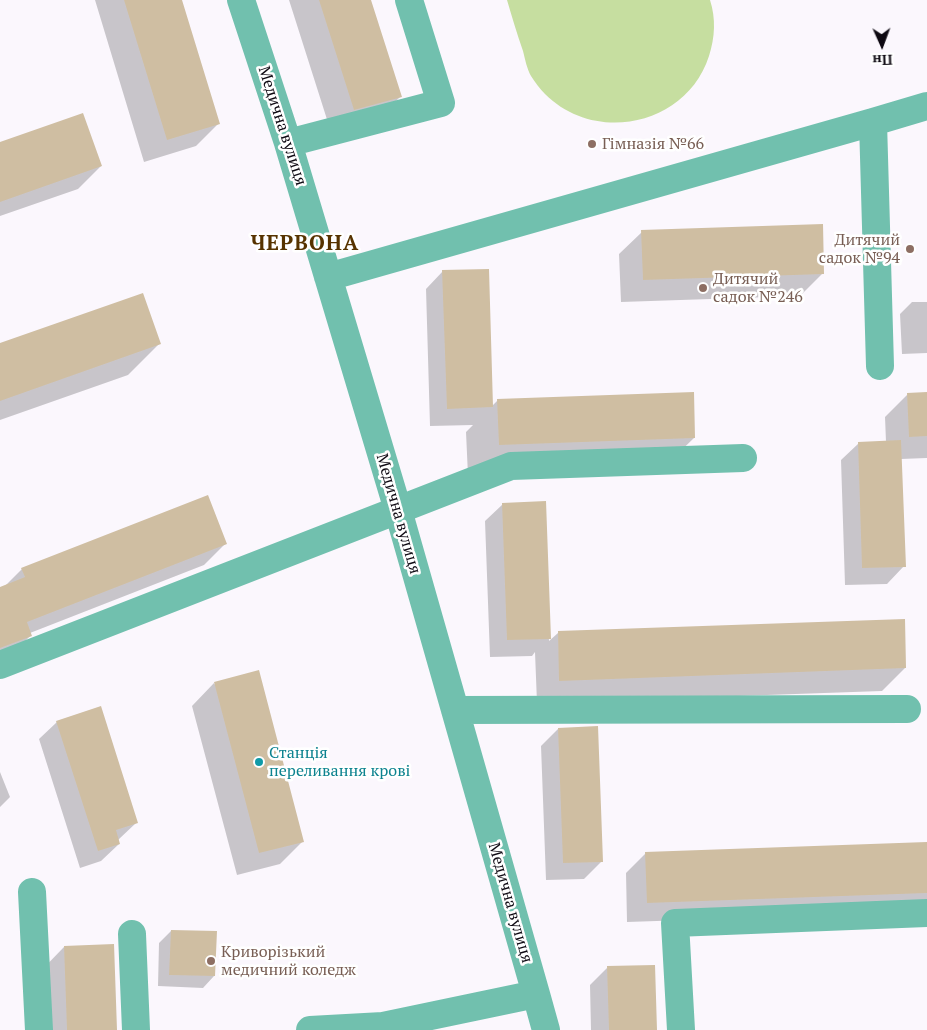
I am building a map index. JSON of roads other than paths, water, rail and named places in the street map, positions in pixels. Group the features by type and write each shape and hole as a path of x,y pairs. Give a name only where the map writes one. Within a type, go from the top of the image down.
{"street":[{"name":"Медична вулиця","path":"241,0 288,143 398,510 546,1030"},
{"path":"288,143 441,103 409,0"},
{"path":"328,277 927,106"},
{"path":"873,122 880,366"},
{"path":"0,665 511,466 743,458"},
{"path":"455,710 907,709"},
{"path":"32,892 39,1030"},
{"path":"681,1030 675,923 927,913"},
{"path":"132,934 136,1030"},
{"path":"310,1030 383,1026 536,994"}],"place":[{"name":"Гімназія №66","path":"592,144"},
{"name":"Дитячий садок №94","path":"910,249"},
{"name":"Дитячий садок №246","path":"703,288"},
{"name":"Станція переливання крові","path":"259,762"},
{"name":"Криворізький медичний коледж","path":"211,961"}],"district":[{"name":"ЧЕРВОНА","path":"305,244"}]}
